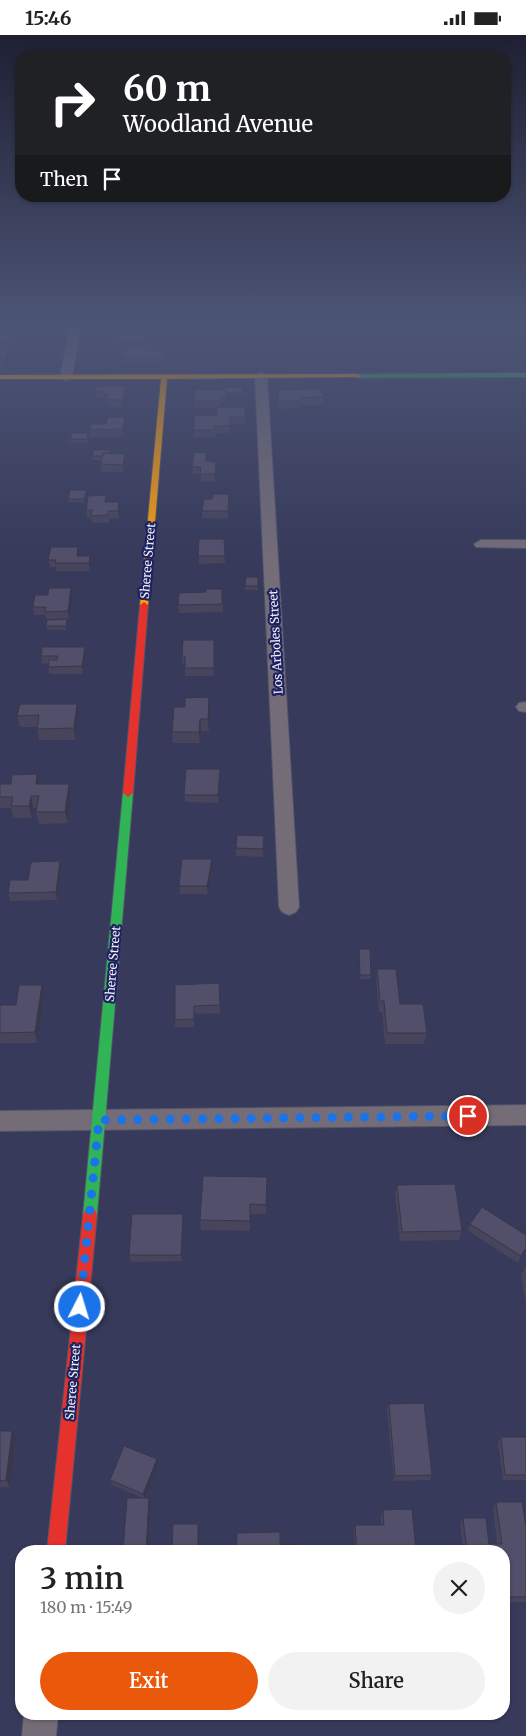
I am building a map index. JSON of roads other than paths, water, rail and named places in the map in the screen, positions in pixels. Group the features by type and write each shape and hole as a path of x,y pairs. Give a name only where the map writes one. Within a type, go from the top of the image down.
{"street":[{"name":"Sheree Street","path":"57,1545 99,1120 162,401"},
{"name":"Los Arboles Street","path":"262,401 289,907"},
{"path":"481,544 526,544"},
{"path":"0,1121 526,1115"},
{"path":"39,1736 40,1720"}]}
